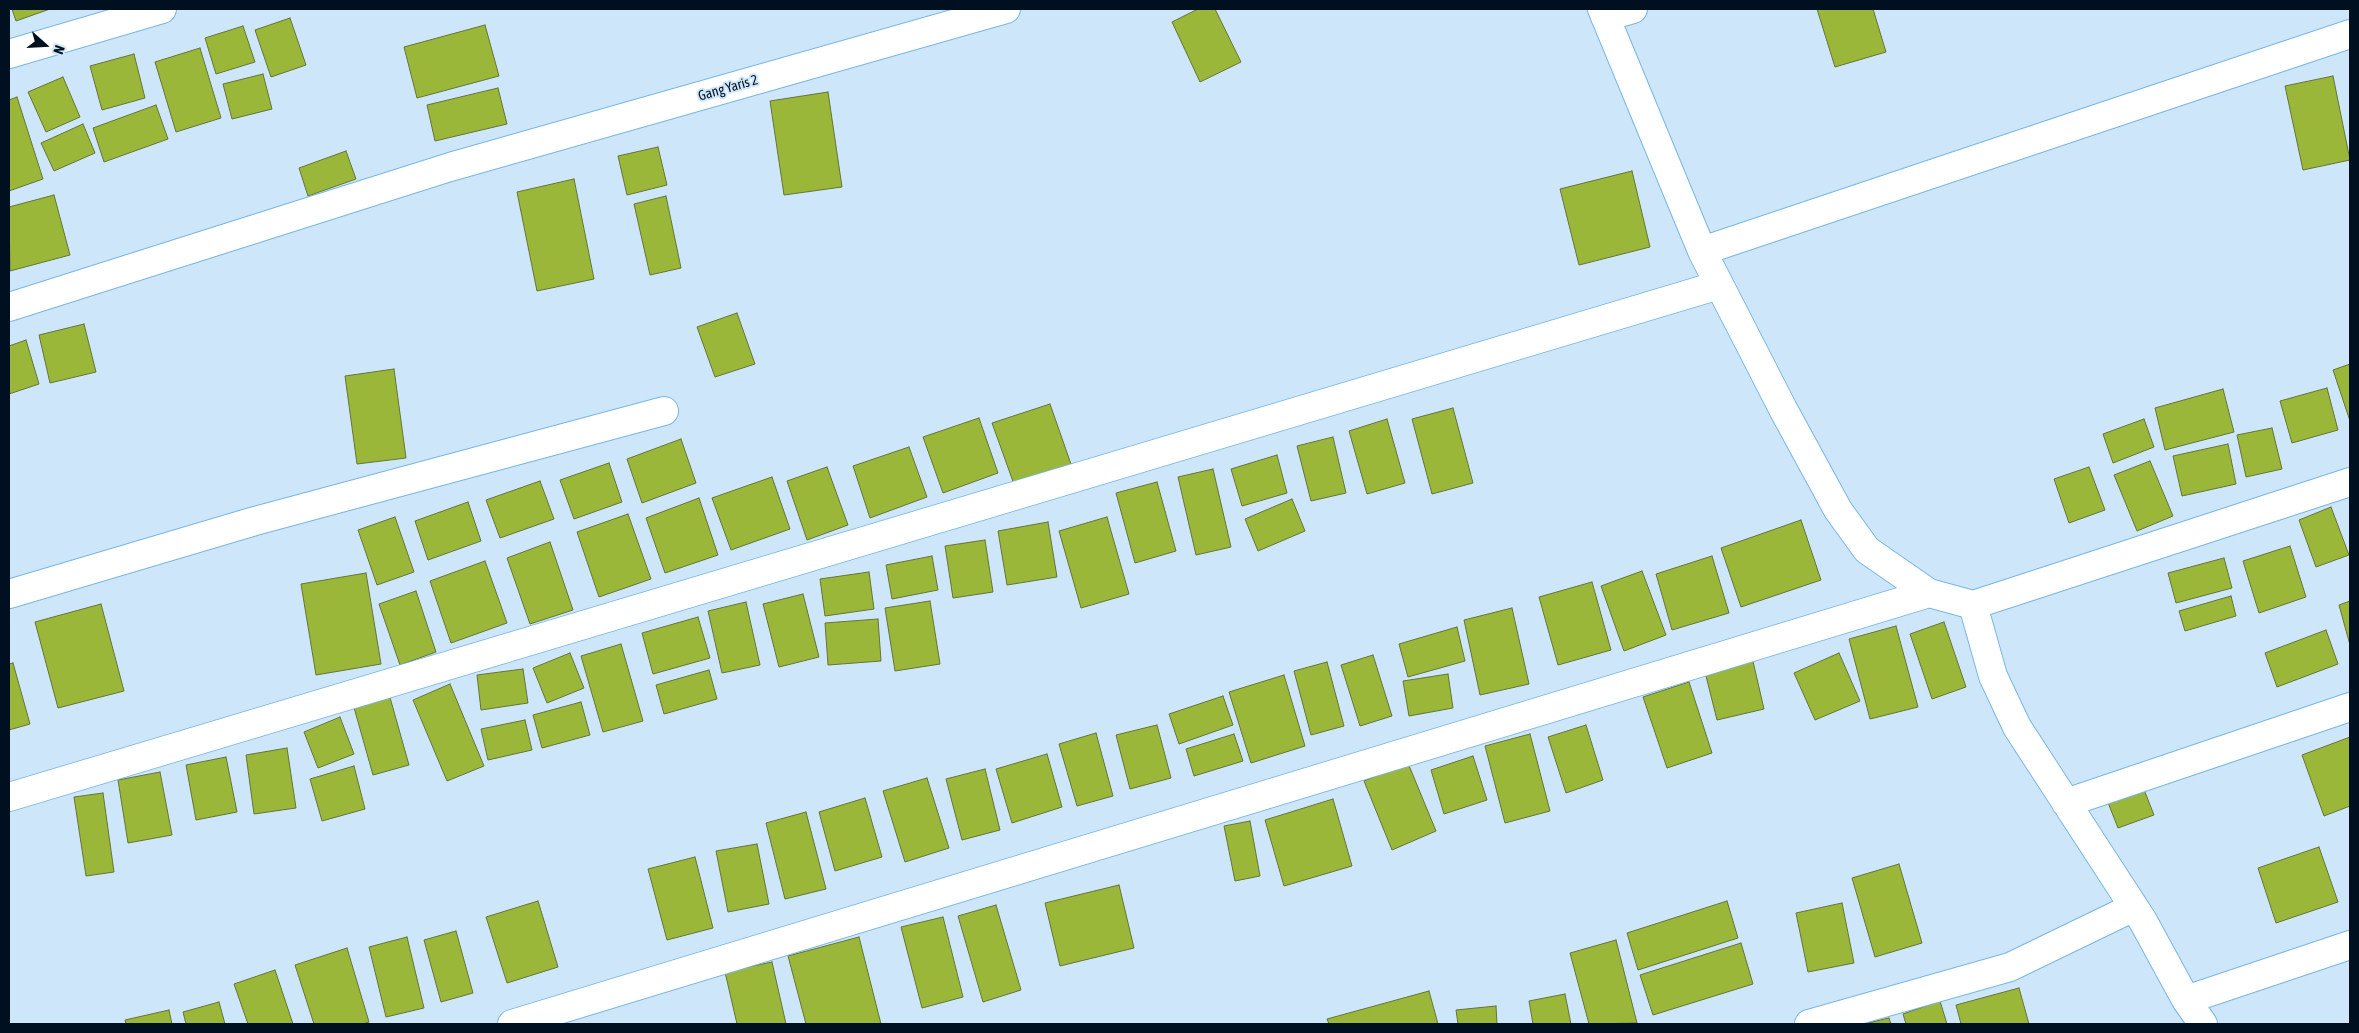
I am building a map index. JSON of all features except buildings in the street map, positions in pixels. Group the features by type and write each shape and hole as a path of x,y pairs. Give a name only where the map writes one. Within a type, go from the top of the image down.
{"street":[{"path":"9,54 162,9"},
{"name":"Gang Yaris 2","path":"9,307 450,166 1006,9"},
{"path":"1632,9 1604,13 1702,251 1719,285 1838,510 1867,550 1930,593 1973,605 2350,482"},
{"path":"1702,251 2350,34"},
{"path":"9,797 1719,285"},
{"path":"9,594 255,521 664,411"},
{"path":"512,1024 1930,593"},
{"path":"1973,605 1992,676 2017,726 2134,907 2186,1000 2203,1024"},
{"path":"2066,803 2350,707"},
{"path":"1809,1024 2010,967 2134,907"},
{"path":"2186,1000 2350,945"}]}
